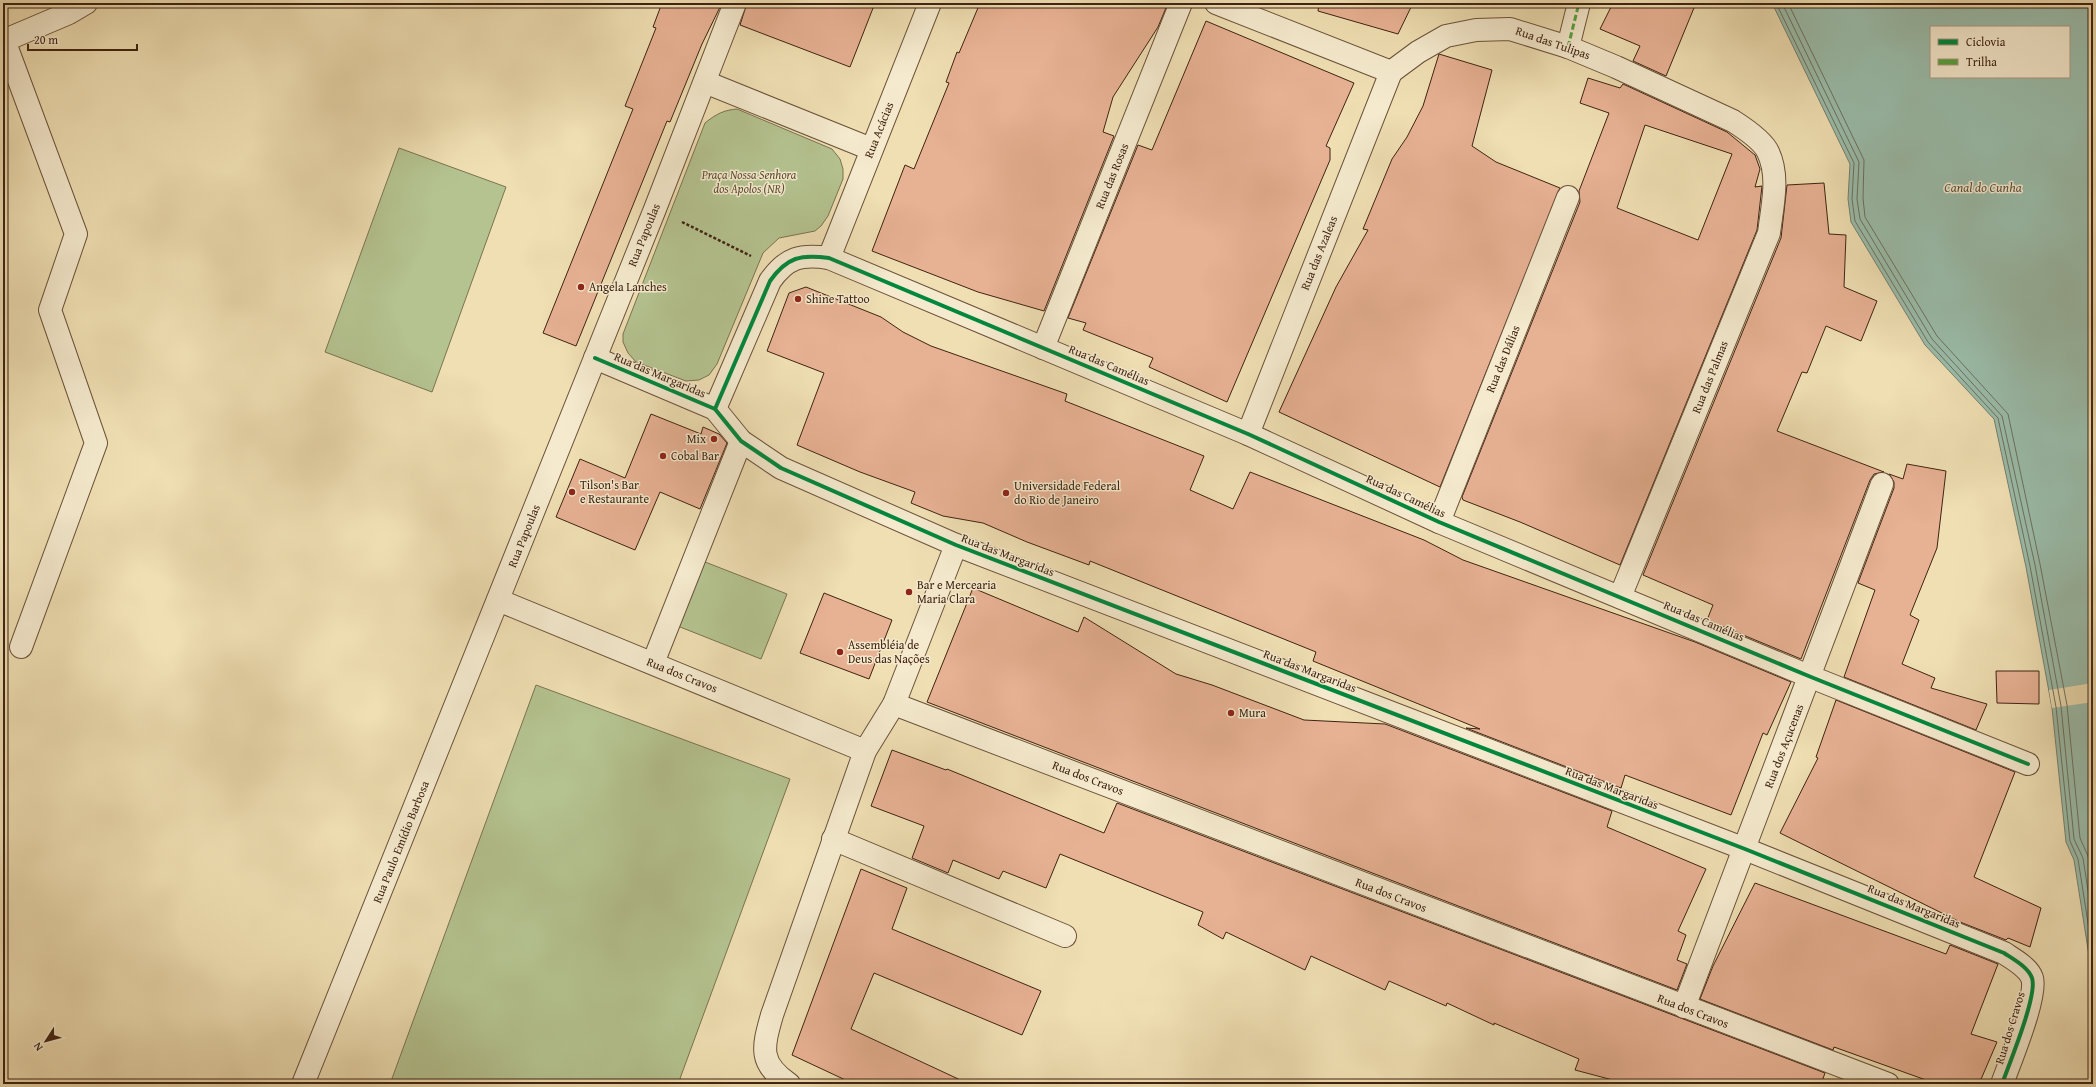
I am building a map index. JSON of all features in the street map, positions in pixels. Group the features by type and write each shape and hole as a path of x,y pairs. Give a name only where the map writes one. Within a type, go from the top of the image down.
{"street":[{"path":"21,647 96,443 50,310 76,234 4,40 68,13 86,3"},
{"name":"Rua Papoulas","path":"498,600 655,209 735,3"},
{"name":"Rua Acácias","path":"829,258 930,3"},
{"name":"Rua das Rosas","path":"1043,348 1181,3"},
{"path":"1216,3 1391,72"},
{"path":"1568,47 1579,3"},
{"name":"Rua das Tulipas","path":"1391,72 1418,52 1446,36 1476,30 1510,29 1568,47 1616,67 1733,121 1749,132 1768,152"},
{"name":"Rua das Azaleas","path":"1248,434 1391,72"},
{"path":"705,82 871,150"},
{"name":"Rua das Palmas","path":"1620,597 1769,233 1775,181 1768,152"},
{"name":"Rua das Dálias","path":"1439,522 1568,197"},
{"name":"Rua das Camélias","path":"779,269 794,259 809,255 829,258 1248,434 1439,522 1811,677 2028,764"},
{"path":"715,409 770,281 779,269"},
{"name":"Rua das Margaridas","path":"595,358 715,409 741,440 781,468 956,545 1745,849 2004,953 2020,964 2032,978"},
{"path":"652,663 741,440"},
{"name":"Rua dos Açucenas","path":"1684,1007 1811,677 1882,484"},
{"path":"789,1084 779,1077 766,1060 764,1042 833,839 865,751 894,704 956,545"},
{"name":"Rua dos Cravos","path":"498,600 865,751"},
{"name":"Rua Paulo Emídio Barbosa","path":"303,1084 498,600"},
{"name":"Rua dos Cravos","path":"894,704 1888,1084"},
{"path":"833,839 1065,936"},
{"name":"Rua dos Cravos","path":"2002,1084 2032,998 2032,978"}],"path":[{"path":"655,209 779,269"}],"green space":[{"name":"Praça Nossa Senhora dos Apolos (NR)","path":"737,109 832,149 840,159 843,169 843,179 828,216 821,226 815,231 779,238 763,253 717,364 709,375 699,380 686,381 636,362 628,353 623,342 623,334 705,123 720,113"},
{"path":"399,148 506,187 432,392 325,352"},
{"path":"700,560 787,594 761,659 675,625"},
{"path":"536,685 790,779 678,1084 390,1084"}],"water":[{"name":"Canal do Cunha","path":"1772,3 2093,3 2093,981 2074,860 2066,842 2052,708 2026,567 1994,419 1925,345 1851,222 1848,199 1850,164"}],"pier":[{"path":"2093,683 2093,702 2052,708 2049,690"}],"building":[{"path":"662,3 722,3 702,44 670,122 667,121 576,346 543,333 633,109 625,106 656,28 653,27"},
{"path":"747,3 875,3 850,67 740,25"},
{"path":"980,3 1168,3 1158,27 1113,97 1103,132 1114,136 1044,311 978,292 872,251 905,165 914,169 949,83 946,82 957,52 959,53"},
{"path":"1319,3 1413,3 1398,34 1318,11"},
{"path":"1613,3 1696,3 1666,76 1633,61 1640,46 1600,29"},
{"path":"1206,21 1354,83 1326,146 1330,148 1330,160 1227,402 1149,367 1153,358 1083,330 1086,323 1068,318 1138,145 1152,150"},
{"path":"1439,54 1492,70 1472,146 1496,162 1560,188 1440,487 1279,412 1336,287 1368,230 1363,229 1392,159 1407,137 1423,106"},
{"path":"1588,78 1620,88 1623,84 1727,132 1755,155 1760,169 1755,187 1762,186 1757,230 1620,565 1520,522 1463,500 1462,497 1580,202 1579,191 1609,113 1580,103","holes":["1645,125 1732,154 1698,240 1617,208"]},
{"path":"1824,183 1829,234 1846,235 1844,287 1877,301 1861,341 1826,326 1807,373 1802,372 1777,431 1884,472 1874,474 1870,480 1801,659 1707,620 1713,605 1643,575 1781,238 1787,185"},
{"path":"806,287 881,317 903,332 931,346 1067,394 1065,401 1204,456 1190,490 1233,509 1250,472 1424,540 1463,560 1695,642 1791,682 1767,735 1763,733 1731,815 1625,775 1621,788 1466,728 1480,729 1313,661 1316,652 1090,561 1089,565 1027,542 983,523 943,516 911,503 915,492 860,472 797,445 824,373 767,351 789,293"},
{"path":"651,414 701,434 703,427 719,434 727,443 700,509 660,492 635,550 556,517 580,459 625,478"},
{"path":"1907,464 1946,471 1937,548 1910,615 1919,620 1902,664 1935,678 1931,688 1987,704 1976,730 1844,677 1875,590 1858,583 1894,488 1894,482 1889,474 1903,479"},
{"path":"973,588 1078,632 1084,617 1176,674 1212,685 1304,720 1385,724 1612,811 1607,827 1706,869 1678,931 1686,935 1677,960 1687,964 1677,990 927,702"},
{"name":"Assembléia de Deus das Nações","path":"824,593 892,620 869,679 800,653"},
{"path":"1996,671 2039,671 2039,704 1997,703"},
{"path":"1836,700 2015,772 1974,877 2041,908 2030,947 2008,938 2006,940 1960,922 1780,833 1818,758 1816,757"},
{"path":"892,750 946,770 947,769 1104,833 1117,803 1825,1073 1821,1084 1628,1084 1575,1070 1579,1059 1494,1023 1494,1025 1447,1003 1446,1006 1389,981 1385,990 1311,956 1305,970 1226,932 1223,939 1198,925 1203,912 1060,854 1046,888 1003,871 999,879 953,860 948,873 912,858 924,826 871,806"},
{"path":"861,869 907,888 892,929 1041,991 1022,1035 874,973 851,1029 969,1084 854,1084 792,1055"},
{"path":"1755,883 1946,954 1950,945 1998,964 1971,1034 1997,1042 1979,1084 1937,1084 1834,1047 1833,1050 1700,999 1713,966"}],"marked path":[{"path":"1568,47 1579,3"}],"cycle path":[{"path":"715,409 770,281 776,273 782,267 795,259 803,257 829,258 1248,434 1439,522 1811,677 2028,764"},
{"path":"595,358 715,409 741,441 781,468 956,545 1745,849 2004,953 2027,970 2032,978 2033,987 2027,1014 2002,1084"}],"place":[{"name":"Angela Lanches","path":"581,287"},
{"name":"Shine Tattoo","path":"798,299"},
{"name":"Mix","path":"714,439"},
{"name":"Cobal Bar","path":"663,456"},
{"name":"Tilson's Bar e Restaurante","path":"572,492"},
{"name":"Universidade Federal do Rio de Janeiro","path":"1006,493"},
{"name":"Bar e Mercearia Maria Clara","path":"909,592"},
{"name":"Assembléia de Deus das Nações","path":"840,652"},
{"name":"Mura","path":"1231,713"}]}
